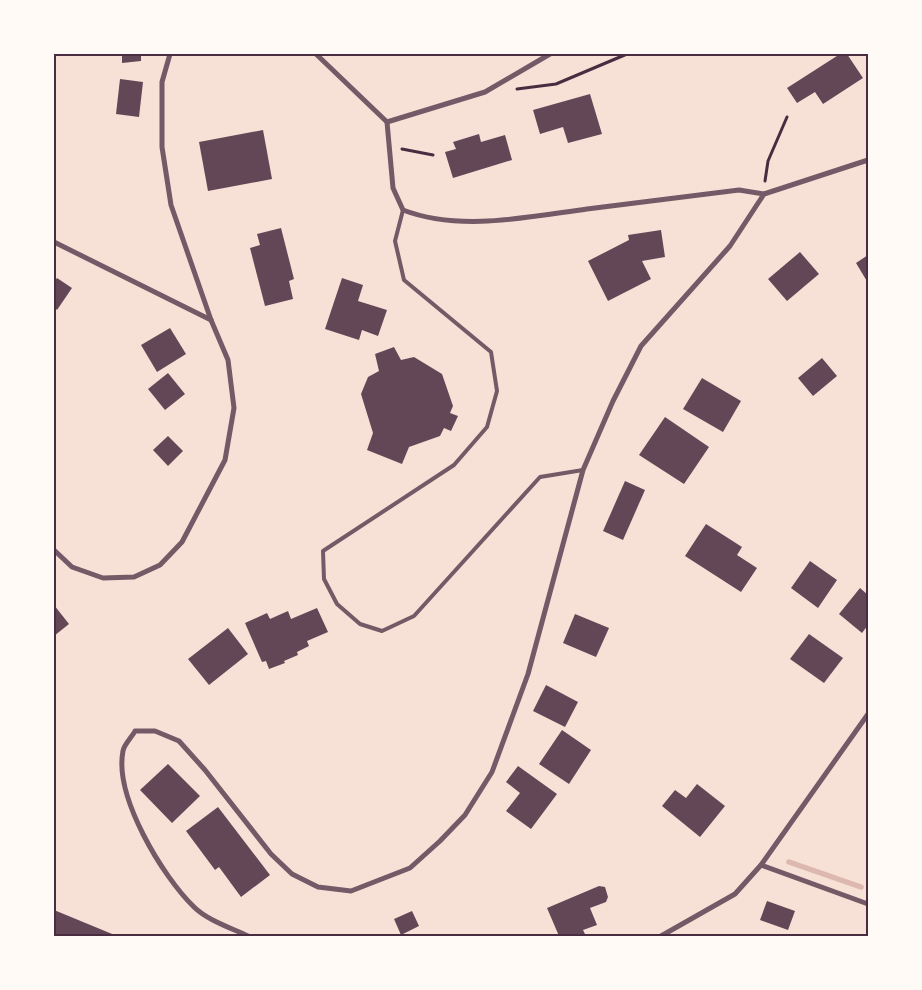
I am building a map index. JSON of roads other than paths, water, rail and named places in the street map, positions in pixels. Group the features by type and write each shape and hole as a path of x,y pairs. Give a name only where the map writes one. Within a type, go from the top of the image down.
{"street":[{"path":"54,550 72,567 103,578 134,577 160,565 182,542 225,460 234,408 228,360 211,320 171,205 162,147 162,82 170,54"},
{"path":"316,54 388,122 393,188 403,210 424,218 446,221 512,218 739,190 764,194 868,160"},
{"path":"388,122 484,92 550,54"},
{"path":"248,936 195,908 165,873 141,830 124,786 123,750 136,731 155,731 179,741 205,770 271,854 292,874 318,887 352,890 410,868 465,815 492,772 528,674 583,470 613,401 641,346 730,246 764,194"},
{"path":"54,242 211,320"},
{"path":"662,936 735,894 761,866 868,714"},
{"path":"761,866 868,904"}],"lane":[{"path":"403,210 395,241 404,280 491,352 497,391 486,427 454,465 323,551 324,580 338,604 360,624 382,631 414,616 540,477 583,470"}],"waterway":[{"path":"789,862 861,887"}]}
